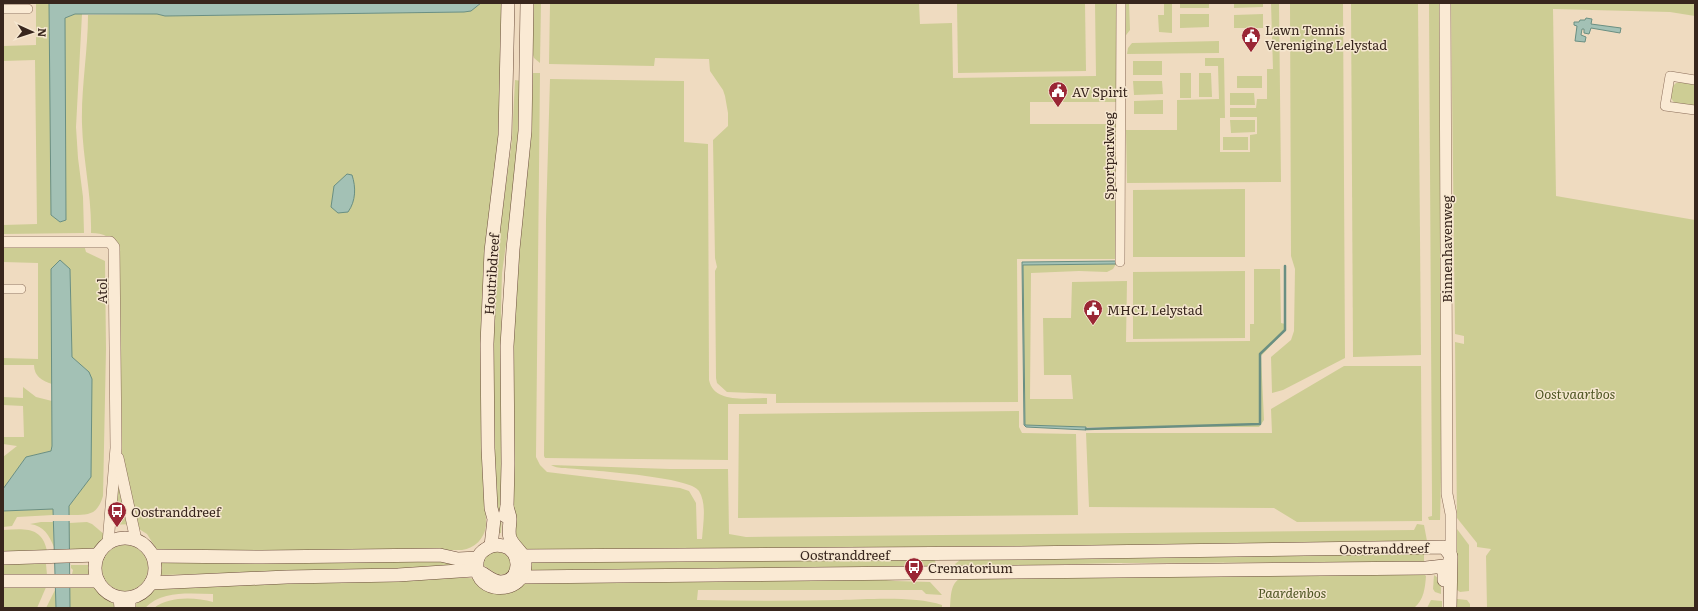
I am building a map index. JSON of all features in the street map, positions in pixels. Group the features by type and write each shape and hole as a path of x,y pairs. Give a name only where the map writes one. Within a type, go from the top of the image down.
{"main road":[{"name":"Houtribdreef","path":"491,546 494,530 494,519 491,508 488,448 487,344 491,251 505,135 508,3"},
{"name":"Houtribdreef","path":"515,551 504,533 504,518 507,508 507,346 513,249 525,131 527,3"},
{"path":"153,556 262,557 440,555 468,553 482,543 488,536 491,508"},
{"path":"122,538 136,540 149,549 153,556 155,570 151,584 144,592 125,603 107,592 98,581 95,568 98,555 108,543 122,538"},
{"path":"498,545 515,551 525,566 522,577 511,586 501,589 487,585 478,568 483,551 491,546 498,545"},
{"path":"440,555 458,559 478,568 493,581 506,581 515,575 517,571 515,551"},
{"name":"Oostranddreef","path":"515,551 1446,556"},
{"path":"3,558 47,558 98,555"},
{"name":"Oostranddreef","path":"522,577 1426,568 1446,556"},
{"name":"Binnenhavenweg","path":"1446,556 1446,608"},
{"name":"Binnenhavenweg","path":"1446,556 1450,608"},
{"path":"151,584 287,576 447,573 456,575 478,568"},
{"path":"3,581 98,581"}],"street":[{"name":"Sportparkweg","path":"1120,262 1121,3"},
{"name":"Binnenhavenweg","path":"1445,3 1447,494 1451,514 1446,556"},
{"path":"3,9 28,9"},
{"path":"1695,80 1670,76 1665,106 1695,110"},
{"name":"Atol","path":"3,242 110,242 114,247 116,448 108,543"},
{"path":"3,289 21,289"},
{"name":"Atol","path":"116,448 136,540"}],"green space":[{"path":"36,3 49,3 51,215 60,222 66,220 65,18 75,14 82,14 76,127 83,197 84,233 3,234 3,225 37,224 35,60 3,61 3,46 36,45"},
{"path":"481,3 502,3 498,146 483,280 486,526 481,539 475,545 462,550 157,550 147,534 139,529 122,454 119,246 106,236 91,233 90,206 82,124 88,15 157,14 165,16 464,12 478,6"},
{"path":"533,3 541,3 540,63 534,58 533,55"},
{"path":"550,3 919,3 920,24 952,23 953,78 1096,76 1095,3 1129,3 1130,30 1120,43 1118,102 1030,102 1030,124 1118,124 1116,259 1017,259 1018,402 776,403 776,394 727,392 717,383 716,378 715,271 717,267 715,258 713,140 728,126 728,113 723,90 710,71 709,59 655,58 654,66 549,64"},
{"path":"957,3 1085,3 1086,71 958,73"},
{"path":"1164,3 1172,3 1172,33 1159,32 1158,15 1164,15"},
{"path":"1180,3 1209,3 1209,8 1180,8"},
{"path":"1234,3 1263,3 1263,7 1234,8"},
{"path":"1271,3 1279,3 1281,182 1127,183 1126,130 1177,130 1177,100 1219,99 1218,66 1205,66 1205,58 1224,58 1225,118 1220,118 1220,152 1250,152 1250,135 1257,134 1257,117 1230,117 1230,108 1256,108 1257,99 1267,99 1267,69 1273,69"},
{"path":"1290,3 1343,3 1345,358 1283,390 1272,393 1271,357 1291,340 1294,331 1295,269 1291,256"},
{"path":"1351,3 1418,3 1421,355 1353,357"},
{"path":"1429,3 1440,3 1443,399 1440,520 1429,520 1428,517 1432,516"},
{"name":"Oostvaartbos","path":"1451,3 1695,3 1695,16 1670,12 1553,9 1556,196 1695,220 1695,608 1487,608 1486,556 1491,549 1477,547 1477,543 1457,518 1455,342 1464,344 1464,336 1455,334"},
{"path":"1180,14 1209,14 1209,27 1180,28"},
{"path":"1263,14 1263,28 1234,28 1234,15"},
{"path":"1219,41 1219,53 1127,54 1128,48 1132,43"},
{"path":"1133,61 1162,61 1162,75 1133,75"},
{"path":"533,73 540,73 536,457 540,465 547,472 680,488 689,491 696,503 697,539 702,539 704,508 699,491 692,486 662,478 560,468 551,465 670,469 728,469 729,534 746,537 1414,530 1417,524 1424,525 1427,541 1196,545 901,547 877,552 526,551 513,532 513,306 531,130"},
{"path":"1180,73 1191,73 1191,98 1180,98"},
{"path":"1199,73 1211,73 1212,97 1199,97"},
{"path":"1237,76 1262,76 1262,88 1237,88"},
{"path":"550,79 684,81 684,142 708,144 709,380 712,388 725,396 742,399 767,398 767,404 728,404 728,460 545,458 544,456 546,219"},
{"path":"515,80 522,81 520,144 502,273 501,309 505,450 501,533 496,533 492,375 496,259 512,140"},
{"path":"1133,81 1162,81 1163,94 1134,95"},
{"path":"1682,82 1695,84 1695,108 1675,104 1671,98 1671,88 1676,83"},
{"path":"1230,93 1254,93 1255,105 1230,105"},
{"path":"1163,100 1163,114 1134,114 1134,101"},
{"path":"1230,120 1255,120 1255,132 1231,133"},
{"path":"1223,137 1248,137 1248,150 1223,150"},
{"path":"1245,189 1245,257 1133,257 1133,190"},
{"path":"84,245 86,252 105,261 106,349 103,496 101,503 95,511 81,515 69,515 69,506 91,477 89,372 72,357 70,269 51,269 52,384 39,378 35,372 34,365 3,365 3,358 38,359 38,263 3,262 3,247"},
{"path":"1116,264 1113,269 1107,272 1079,271 1031,273 1030,399 1073,399 1071,375 1044,375 1043,318 1071,318 1072,282 1127,281 1126,342 1250,341 1250,324 1254,324 1254,269 1280,269 1281,323 1285,324 1284,332 1261,356 1264,420 1259,427 1086,427 1025,425 1023,265"},
{"path":"1245,271 1245,338 1133,339 1133,272"},
{"path":"1344,366 1421,366 1422,521 1297,522 1274,508 1089,507 1086,433 1272,433 1271,409"},
{"path":"23,387 36,397 52,401 52,446 51,451 26,457 3,489 3,457 17,446 3,444 3,437 24,437 23,406 3,405 3,397 23,398"},
{"path":"1019,411 1019,427 1022,433 1076,434 1078,515 738,518 739,414"},
{"path":"119,479 131,524 112,525"},
{"path":"53,509 53,515 17,517 12,526 3,527 3,511"},
{"path":"53,522 54,547 42,529 30,524"},
{"path":"87,522 92,524 105,535 103,539 94,550 70,551 69,523"},
{"path":"18,529 36,533 45,543 47,551 3,551 3,530"},
{"path":"1457,529 1469,545 1469,591 1460,592 1457,590"},
{"path":"125,545 138,549 144,555 148,568 144,581 138,587 125,591 112,587 106,581 102,568 106,555 112,549"},
{"path":"1424,548 1424,562 1117,563 954,567 960,560"},
{"path":"493,552 501,553 507,556 511,561 510,571 505,574 498,575 483,565 486,556"},
{"path":"530,559 934,559 938,567 528,573"},
{"path":"444,561 471,567 161,575 161,563"},
{"path":"3,564 46,564 47,575 3,574"},
{"path":"71,565 89,565 89,574 72,574 73,570"},
{"name":"Paardenbos","path":"1424,574 1426,576 1423,594 1420,601 1414,608 950,608 953,587 957,580 961,578"},
{"path":"1434,575 1441,586 1441,594 1435,592 1433,589"},
{"path":"859,577 895,581 930,582 942,595 926,594 922,590 698,590 697,600 787,601 906,599 931,602 942,605 942,608 154,608 167,601 182,599 198,599 213,602 213,594 177,594 160,598 145,608 133,608 156,587 449,578 468,578 520,583"},
{"path":"70,584 94,586 117,608 70,608"},
{"path":"3,585 47,585 37,608 3,608"},
{"path":"56,588 56,608 46,608"},
{"path":"1457,599 1467,600 1470,604 1470,608 1457,608"},
{"path":"1431,600 1442,601 1442,608 1427,608"}],"shaded area":[{"path":"49,3 481,3 471,11 464,12 165,16 157,14 75,14 65,18 66,220 60,222 51,215"},
{"path":"1586,18 1592,19 1591,24 1621,28 1620,33 1591,28 1589,34 1584,33 1584,29 1582,29 1581,35 1586,37 1585,42 1575,41 1577,26 1574,25 1574,22 1585,20"},
{"path":"347,174 352,175 355,189 354,199 348,212 338,213 331,207 334,186"},
{"path":"60,260 70,269 72,357 89,372 92,379 91,477 69,506 70,608 56,608 53,509 3,511 3,489 26,457 51,451 51,269"},
{"path":"1116,261 1116,264 1023,265 1025,425 1086,427 1086,430 1026,427 1024,425 1022,262"}],"pier":[{"path":"51,515 71,515 71,521 52,521"}],"waterway":[{"path":"1086,429 1260,424 1260,354 1285,330 1285,266"}],"place":[{"name":"Lawn Tennis Vereniging Lelystad","path":"1251,53"},
{"name":"AV Spirit","path":"1058,108"},
{"name":"MHCL Lelystad","path":"1093,326"},
{"name":"Oostranddreef","path":"117,528"},
{"name":"Crematorium","path":"914,584"}]}
